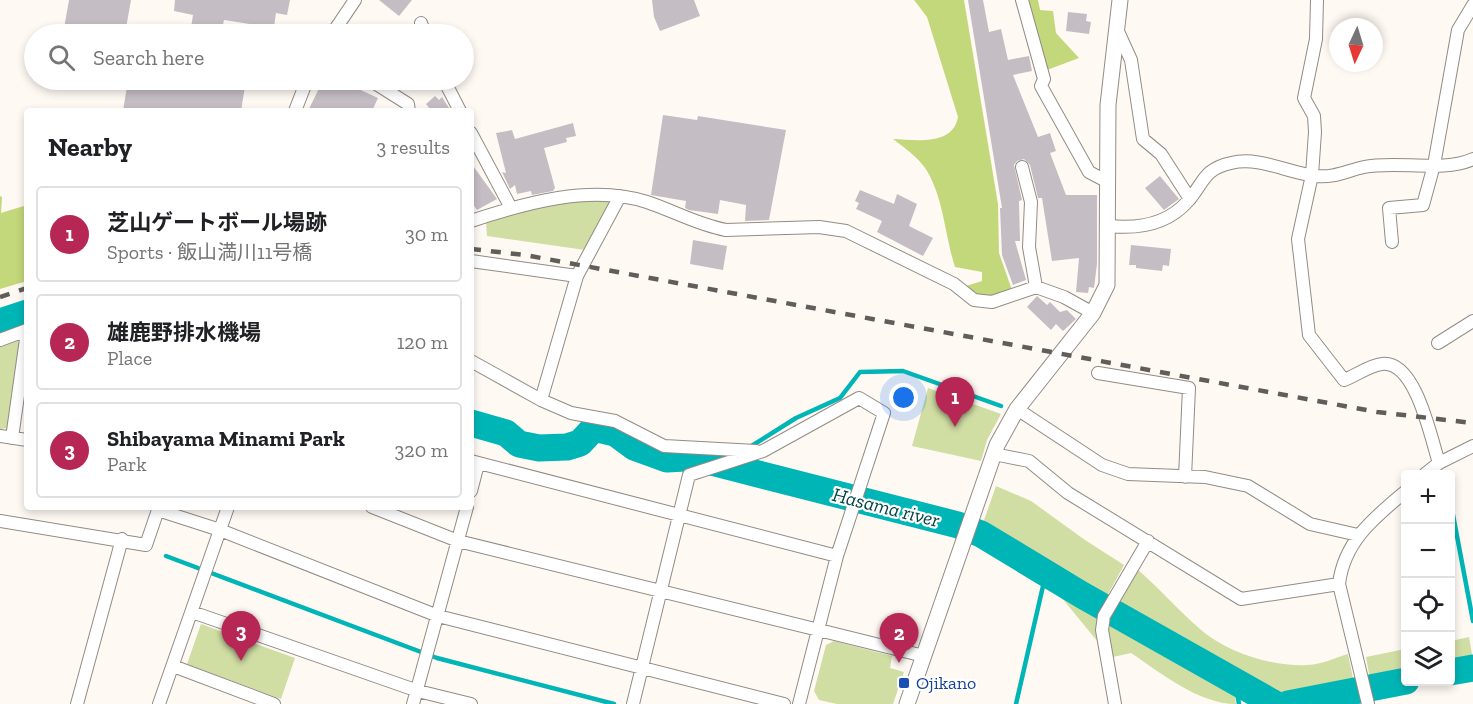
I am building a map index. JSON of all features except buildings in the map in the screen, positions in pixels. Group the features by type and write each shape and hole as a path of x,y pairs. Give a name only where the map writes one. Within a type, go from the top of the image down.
{"street":[{"path":"339,24 355,0"},
{"path":"1022,0 1044,79 1041,86 1089,172 1108,182"},
{"path":"907,704 994,454 1017,409 1093,312 1107,285 1108,105 1120,0"},
{"path":"1317,0 1316,39 1304,98 1314,116 1316,132 1312,175 1298,239 1309,335 1344,380 1383,364 1395,367 1411,382 1438,463"},
{"path":"1392,242 1389,208 1423,205 1434,165 1458,30 1473,5"},
{"path":"1116,27 1131,60 1143,139 1161,154 1190,199"},
{"path":"295,108 303,90"},
{"path":"386,90 408,104 409,108"},
{"path":"449,90 458,108"},
{"path":"474,138 511,208"},
{"path":"1109,226 1142,226 1174,214 1190,199 1199,182 1211,171 1232,162 1265,162 1312,175 1332,177 1382,165 1434,165 1470,160 1473,174"},
{"path":"1022,167 1031,202 1029,247 1036,287"},
{"path":"474,220 511,208 594,194 620,196 646,202 710,227 726,230 819,227 846,231 954,284 974,300 992,302 1036,287 1064,297 1093,312"},
{"path":"541,400 577,276 620,196"},
{"path":"474,261 577,276"},
{"path":"1438,343 1473,321"},
{"path":"0,340 24,332"},
{"path":"474,363 541,400 571,413 615,421 664,446 763,451"},
{"path":"24,368 6,437 24,440"},
{"path":"1098,373 1189,388 1185,477"},
{"path":"633,704 689,475 763,451 860,398 884,413 837,556 798,704"},
{"path":"1017,409 1102,465 1128,474 1205,477 1248,486 1310,524 1358,535"},
{"path":"1430,470 1438,463 1473,446"},
{"path":"994,454 1029,461 1068,493 1241,599 1339,584"},
{"path":"475,462 678,517 837,556"},
{"path":"1367,702 1339,584 1341,566 1358,535 1401,496"},
{"path":"0,521 122,539 146,545 158,510 170,510 438,616 641,665 784,704"},
{"path":"159,704 227,510"},
{"path":"380,510 458,541 924,656"},
{"path":"413,704 466,510"},
{"path":"77,704 122,539"},
{"path":"1115,704 1102,630 1104,616 1148,541"},
{"path":"192,612 418,691 471,704"},
{"path":"172,666 274,704"}],"green space":[{"path":"914,0 964,0 998,204 999,253 1012,290 997,295 986,297 976,295 963,287 982,281 982,272 955,267 933,182 920,162 893,139 922,140 941,137 955,126 958,117 927,17"},
{"path":"1026,0 1038,0 1040,10 1053,11 1056,33 1079,58 1047,70"},
{"path":"0,196 2,197 1,213 24,206 24,282 0,289"},
{"path":"594,198 609,199 611,205 585,250 487,236 486,222 514,212"},
{"path":"15,339 21,344 9,428 0,429 0,345"},
{"path":"928,388 1001,414 987,440 981,461 912,446"},
{"path":"996,486 1031,501 1124,565 1106,598 983,523"},
{"path":"1137,569 1200,629 1223,645 1251,657 1280,664 1308,665 1348,654 1354,683 1280,697 1117,605"},
{"path":"1052,586 1098,614 1098,642"},
{"path":"1108,619 1234,691 1236,704 1222,703 1194,693 1131,653 1113,657 1106,632"},
{"path":"201,624 295,658 281,699 187,664"},
{"path":"1469,637 1473,660 1455,663 1455,640"},
{"path":"834,641 892,656 890,668 904,672 893,704 837,704 819,700 814,691 826,645"},
{"path":"1401,650 1401,673 1370,679 1366,657"}],"waterway":[{"name":"Hasama river","path":"0,322 24,314"},
{"path":"750,447 796,418 840,398 860,372 903,371 1001,406"},
{"name":"Hasama river","path":"474,424 506,433 519,444 539,448 567,447 580,443 594,428 615,433 634,447 667,459 685,458 715,463 958,525 981,534 1082,595 1275,704"},
{"path":"707,462 731,453"},
{"path":"1455,524 1473,621"},
{"path":"166,556 437,658 614,704"},
{"path":"1016,704 1046,573"},
{"name":"Hasama river","path":"1455,671 1473,668"},
{"path":"1235,682 1239,704"},
{"name":"Hasama river","path":"1288,704 1401,682"}],"railway":[{"path":"474,249 525,255 1377,412 1473,423"},
{"path":"0,297 24,289"}],"place":[{"name":"芝山ゲートボール場跡","path":"955,427"},
{"name":"Shibayama Minami Park","path":"241,661"},
{"name":"雄鹿野排水機場","path":"899,663"},
{"name":"Ojikano","path":"904,683"}]}
